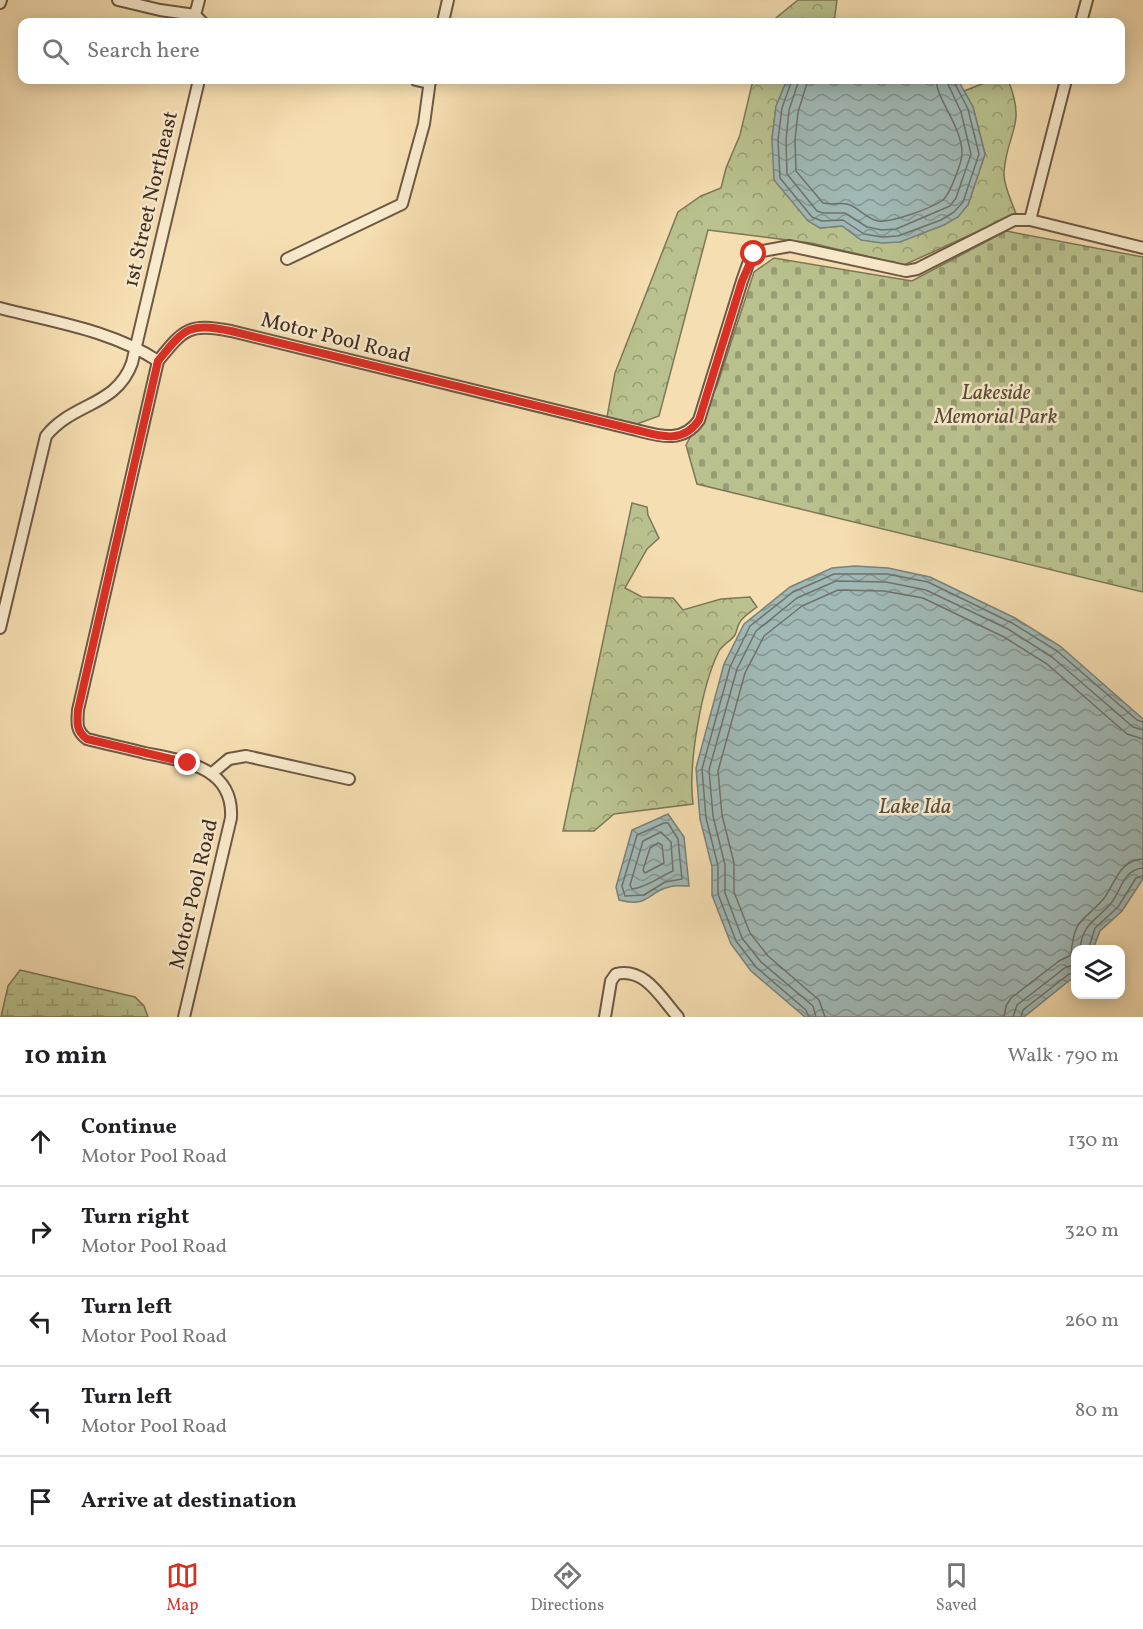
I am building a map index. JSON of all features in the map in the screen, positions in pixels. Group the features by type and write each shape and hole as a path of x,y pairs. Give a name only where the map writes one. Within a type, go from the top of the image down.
{"street":[{"path":"118,0 195,18"},
{"path":"199,0 199,18"},
{"path":"444,18 448,0"},
{"path":"1082,18 1087,0"},
{"name":"1st Street Northeast","path":"0,628 46,436 66,417 105,398 126,378 136,346 198,84"},
{"path":"287,259 402,204 424,124 430,84"},
{"path":"1030,220 1065,84"},
{"name":"Motor Pool Road","path":"184,1017 231,818 229,795 220,781 188,763 87,739 80,734 77,724 78,710 158,361 180,333 193,328 215,328 632,429 676,437 685,435 699,420 742,281 748,264 757,252 790,246 906,271 917,269 1014,220 1030,220 1143,248"},
{"path":"0,308 136,346 158,361"},
{"path":"211,774 229,759 246,756 350,779"},
{"path":"605,1017 611,981 616,974 627,971 640,975 678,1017"}],"green space":[{"path":"798,0 837,0 835,18 776,18"},
{"path":"752,84 785,84 776,107 772,139 820,228 842,226 900,242 968,205 985,154 973,107 964,91 982,84 1009,84 1016,108 1016,119 1006,158 1004,177 1016,214 904,265 811,243 708,230 659,416 637,424 607,417 615,373 678,212 701,196 721,188 726,168 740,135"},
{"name":"Lakeside Memorial Park","path":"1006,231 1143,257 1143,592 697,484 686,445 717,386 754,272 774,258 912,281"},
{"path":"632,503 647,507 648,515 659,538 647,549 625,588 642,597 673,598 683,610 721,599 750,597 757,607 741,620 735,635 719,651 713,666 697,726 692,769 693,804 614,814 594,831 563,831"},
{"path":"20,970 135,997 144,1006 148,1017 1,1017 8,986"}],"water":[{"path":"785,84 960,84 973,107 985,154 968,205 958,217 944,225 900,242 882,243 861,240 842,226 820,228 808,221 774,180 772,139 776,106"},
{"name":"Lake Ida","path":"855,566 888,568 930,577 1015,618 1060,646 1143,719 1143,879 1122,911 1100,931 1095,945 1071,945 1071,979 1024,1017 805,1017 751,971 731,944 712,895 712,867 700,819 696,768 724,664 744,624 790,587 832,568"},
{"path":"668,814 684,837 689,886 662,889 643,901 619,900 616,887 632,830"}],"route":[{"path":"188,763 87,739 80,734 77,724 78,710 158,361 180,333 193,328 231,331 632,429 676,437 685,435 694,428 699,420 742,281 754,254"}]}
